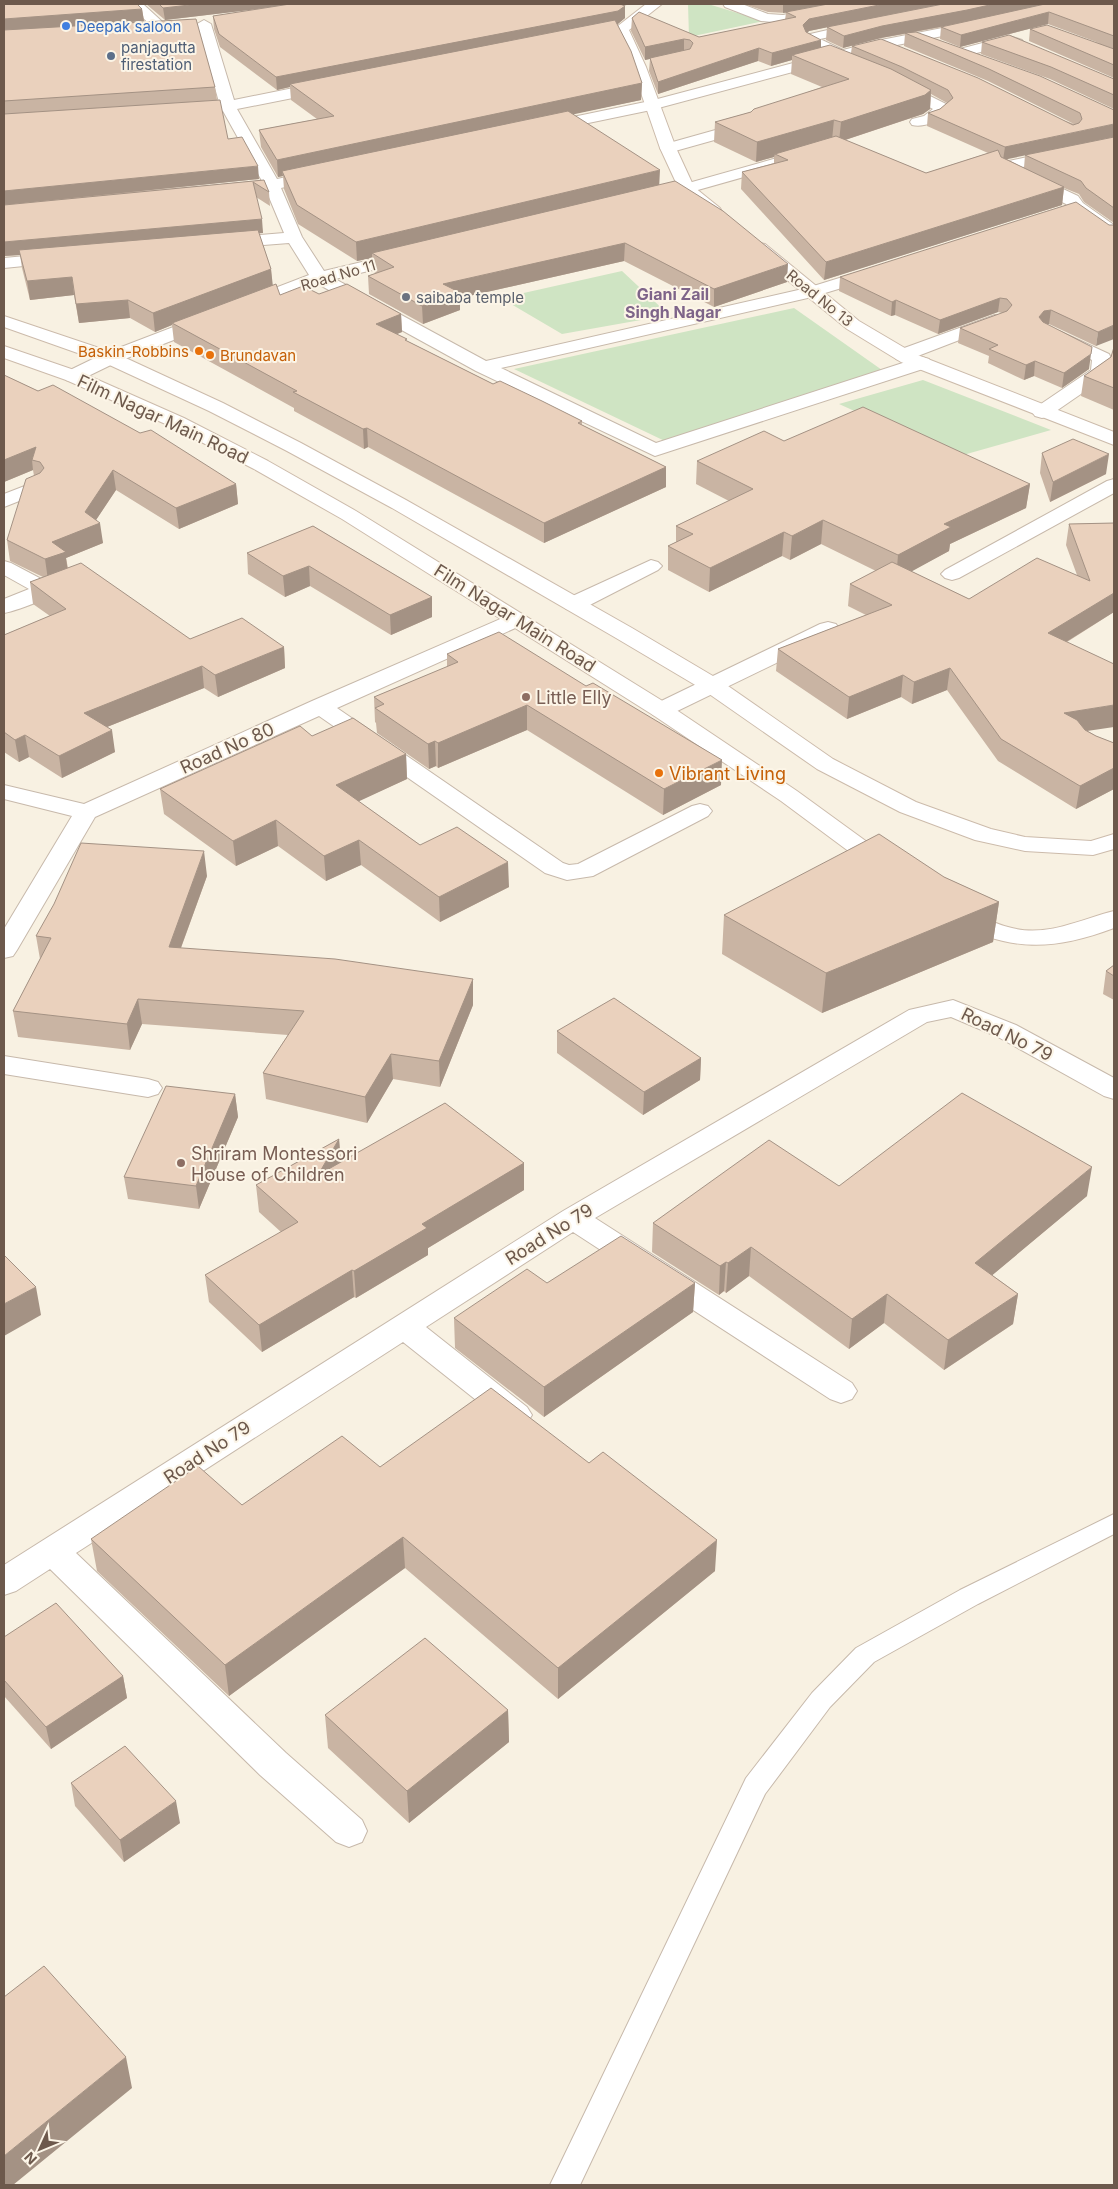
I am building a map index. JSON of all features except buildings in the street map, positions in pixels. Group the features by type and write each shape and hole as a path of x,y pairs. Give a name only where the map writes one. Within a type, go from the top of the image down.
{"street":[{"path":"135,4 161,27"},
{"path":"602,32 621,29 656,4"},
{"path":"730,4 766,18 783,20 856,4"},
{"path":"941,16 966,28"},
{"path":"143,28 198,21 228,106 272,185 294,237 319,278 484,367 655,450 922,364"},
{"path":"525,132 652,105 881,44 994,21"},
{"path":"854,67 812,42 811,38 878,23"},
{"path":"621,29 647,65 652,105 668,148 687,189 724,220"},
{"path":"961,53 1028,35"},
{"path":"916,38 986,62"},
{"path":"1008,40 1034,50"},
{"path":"881,44 908,55"},
{"path":"879,77 941,107 942,110 938,114 918,122"},
{"path":"198,108 228,106 343,83"},
{"path":"668,148 744,127"},
{"path":"1114,143 1006,166 1006,169 1072,200 1077,207 1114,233"},
{"path":"639,201 797,158"},
{"path":"212,191 272,185 340,171"},
{"path":"1058,213 1077,207"},
{"path":"207,245 294,237"},
{"name":"Road No 13","path":"746,238 853,325 903,355 1114,440"},
{"name":"Road No 11","path":"73,376 110,358 319,278 426,252"},
{"path":"4,263 72,257"},
{"path":"484,367 812,292 888,268"},
{"path":"903,355 999,319"},
{"name":"Film Nagar Main Road","path":"4,321 110,358 216,407 294,447 399,504 574,604 710,684 825,764 908,807 984,835 1025,844 1094,848 1114,841"},
{"path":"1042,412 1100,372 1102,358 1048,331"},
{"name":"Film Nagar Main Road","path":"4,352 73,376 177,422 261,465 349,515 514,620 589,664 661,710 789,796 900,878"},
{"path":"952,574 1114,485"},
{"path":"4,501 35,488"},
{"path":"574,604 651,566"},
{"path":"4,567 47,590"},
{"path":"4,607 83,575"},
{"name":"Road No 80","path":"86,812 514,620"},
{"path":"661,710 710,684 828,629"},
{"path":"320,706 554,868 567,873 584,871 700,811"},
{"path":"4,792 86,812 4,950"},
{"path":"940,903 964,918 997,932 1028,940 1056,938 1081,932 1114,918"},
{"name":"Road No 79","path":"4,1582 573,1218 918,1016 953,1008 1007,1031 1114,1090"},
{"path":"4,1065 148,1088"},
{"path":"573,1218 841,1391"},
{"path":"404,1326 536,1430"},
{"path":"53,1551 273,1764 349,1831"}],"lane":[{"path":"565,2185 755,1786 821,1700 865,1655 969,1596 1114,1523"}],"green space":[{"path":"688,4 708,4 764,21 689,37"},
{"path":"622,271 669,315 562,334 501,298"},
{"path":"794,308 882,370 669,443 514,369"},
{"path":"923,380 1051,430 956,457 839,404"}],"place":[{"name":"Deepak saloon","path":"66,26"},
{"name":"panjagutta firestation","path":"111,56"},
{"name":"saibaba temple","path":"406,297"},
{"name":"Baskin-Robbins","path":"199,351"},
{"name":"Brundavan","path":"210,355"},
{"name":"Little Elly","path":"526,697"},
{"name":"Vibrant Living","path":"659,773"},
{"name":"Shriram Montessori House of Children","path":"181,1163"}],"district":[{"name":"Giani Zail Singh Nagar","path":"673,303"}]}
